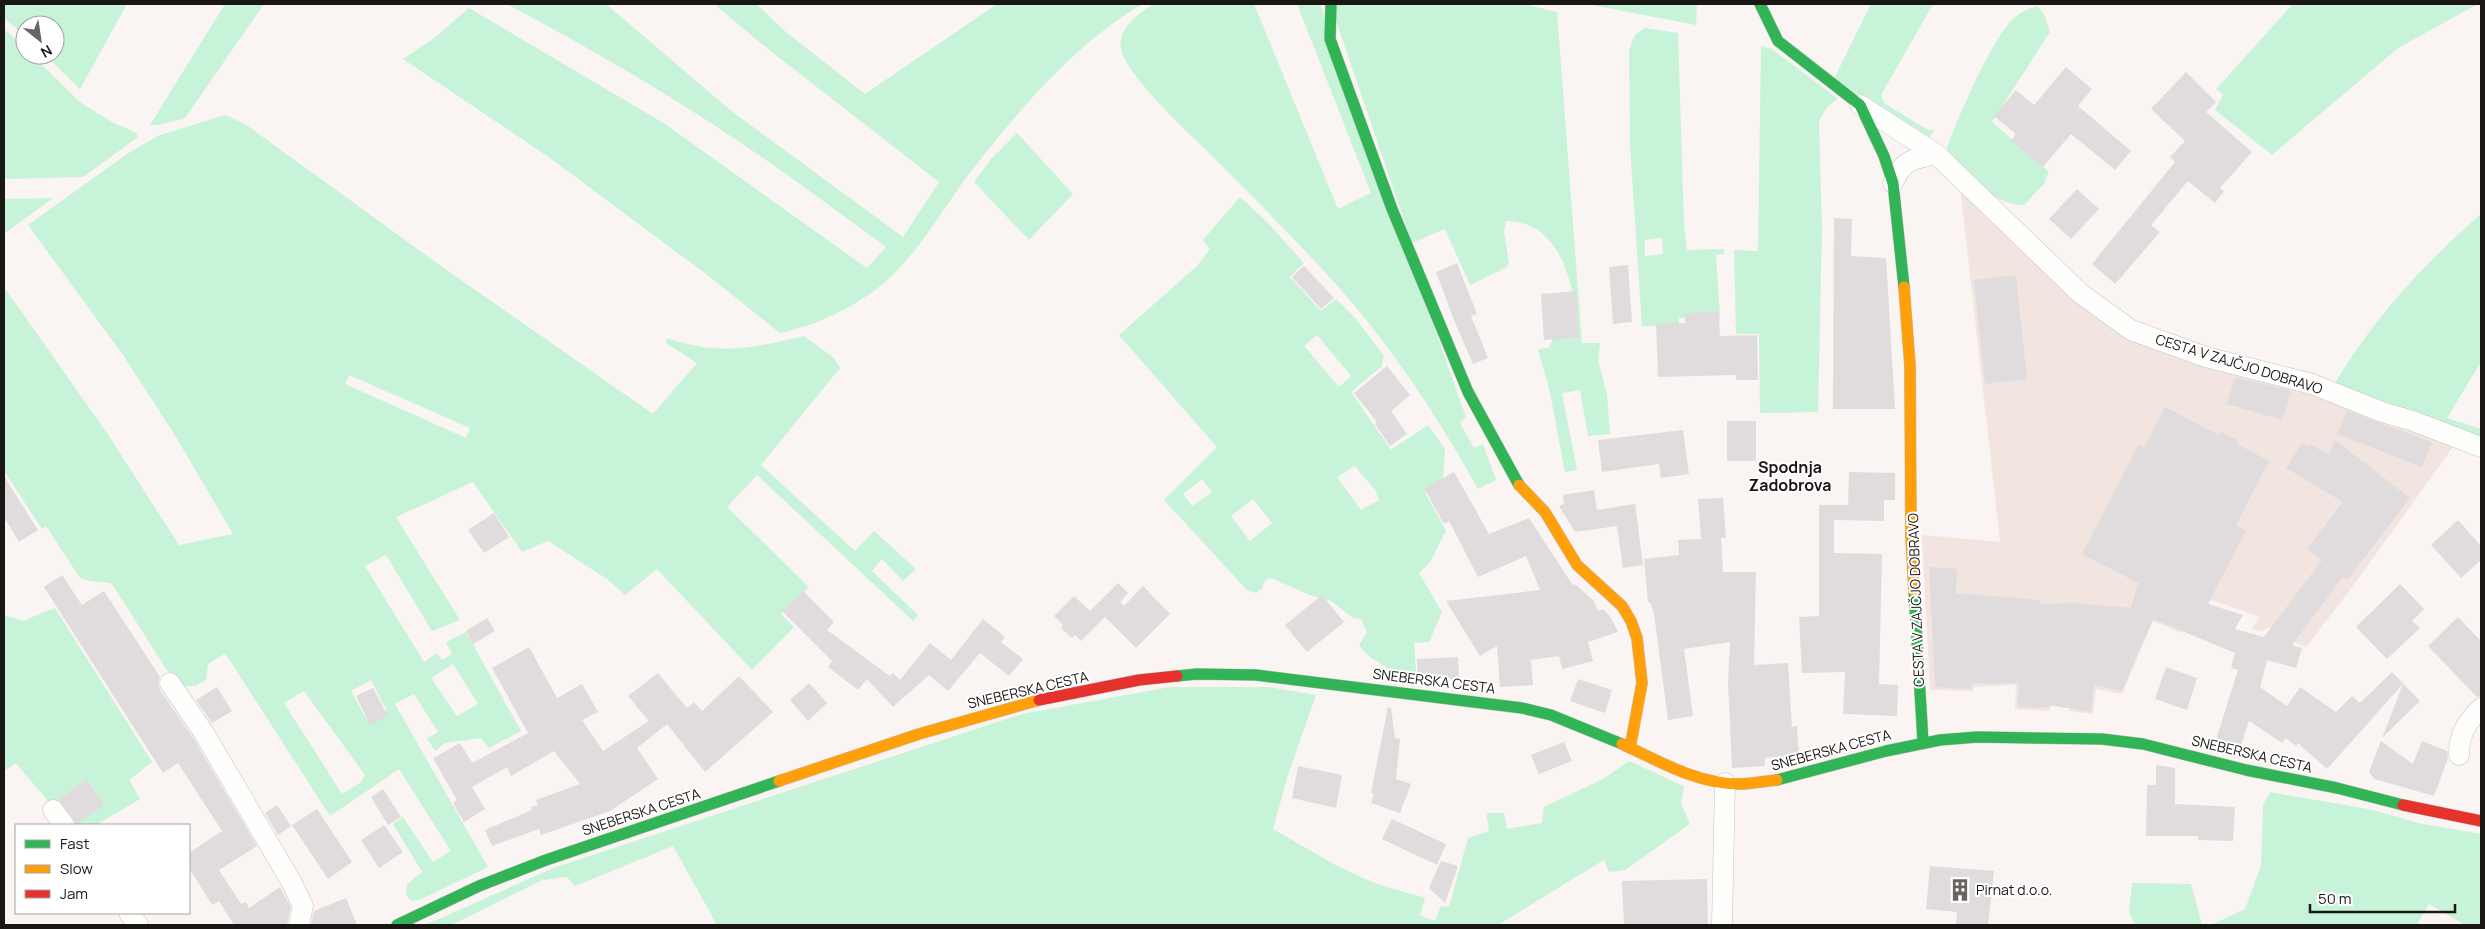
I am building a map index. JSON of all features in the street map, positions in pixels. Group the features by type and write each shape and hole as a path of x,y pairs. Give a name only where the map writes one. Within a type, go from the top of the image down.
{"street":[{"path":"1331,4 1329,12 1330,39 1341,74 1392,209 1419,270 1439,326 1468,392 1521,488 1545,512 1577,565 1617,601 1631,621 1637,638 1642,683 1630,748"},
{"name":"CESTA V ZAJČJO DOBRAVO","path":"1760,4 1778,41 1860,105 1936,154 2080,293 2131,330 2206,357 2312,384 2382,412 2413,421 2481,447"},
{"name":"CESTA V ZAJČJO DOBRAVO","path":"1860,105 1884,156 1893,183 1902,260 1910,366 1912,536 1923,742"},
{"path":"1893,183 1898,170 1905,164 1915,158 1936,154"},
{"name":"SNEBERSKA CESTA","path":"397,925 479,886 537,863 919,734 1021,704 1164,677 1223,674 1264,676 1492,703 1551,715 1684,773 1725,783 1754,783 1784,779 1923,742 1976,737 2062,737 2120,741 2181,753 2246,770 2369,794 2449,816 2481,820"},
{"path":"170,683 204,733 292,883 303,906 299,925"},
{"path":"2459,755 2459,743 2463,727 2481,708"},
{"path":"1722,925 1725,783"},
{"path":"129,914 138,925"}],"shaded area":[{"path":"1960,186 2113,326 2312,390 2453,447 2353,586 2307,646 2302,646 2273,627 2259,631 2251,629 2260,617 2203,597 2190,612 2182,633 2153,621 2122,694 2096,689 2093,714 2069,711 2071,688 2053,688 2050,711 2015,709 2016,685 1974,687 1973,691 1930,690 1922,535 2000,542"}],"green space":[{"path":"4,4 127,4 80,89 55,65 65,65 65,15 15,15 15,27 4,18"},
{"path":"225,4 264,4 185,118 159,125 150,125"},
{"path":"507,4 606,4 730,110 903,237 939,182 768,49 714,4 756,4 787,33 865,94 997,4 1143,4 1094,38 1050,78 973,169 922,240 892,276 848,308 814,323 780,333 710,277 550,158 403,59 433,39 469,8 665,124 867,268 886,247 778,168 713,124 626,70"},
{"path":"1155,4 1254,4 1338,209 1371,193 1297,4 1320,4 1466,417 1460,423 1474,448 1483,444 1496,480 1478,489 1448,437 1415,386 1361,313 1295,240 1163,107 1136,76 1121,49 1122,35 1136,16"},
{"path":"1337,4 1524,4 1557,12 1582,343 1600,343 1598,360 1607,395 1610,434 1588,436 1580,390 1562,393 1577,470 1565,472 1549,388 1538,350 1550,347 1554,332 1572,291 1559,254 1543,234 1532,227 1520,222 1506,221 1504,232 1509,263 1507,267 1470,285 1445,229 1412,243 1334,15"},
{"path":"1587,4 1697,4 1696,25"},
{"path":"1871,4 1933,4 1881,95 1884,103 1928,130 1934,129 1929,139 1834,79"},
{"path":"2293,4 2478,4 2398,48 2272,155 2215,110 2223,95 2216,89"},
{"path":"2038,6 2045,16 2050,32 1992,122 2049,172 2044,184 2024,205 2012,204 1982,188 1948,155 1947,149 1986,60 2005,28 2025,10"},
{"path":"1645,28 1678,33 1684,224 1687,250 1724,249 1724,254 1716,255 1720,317 1679,318 1679,326 1642,326 1630,146 1629,50 1635,35","holes":["1662,238 1663,254 1645,256 1645,240"]},
{"path":"4,29 15,39 15,65 42,65 80,102 110,121 137,133 138,137 83,177 4,179"},
{"path":"1761,46 1772,49 1838,99 1828,106 1819,121 1822,229 1818,412 1760,413 1759,334 1736,334 1734,250 1758,251"},
{"path":"225,115 245,124 441,266 653,414 697,363 666,343 667,338 703,347 736,348 752,347 804,336 833,357 840,368 761,465 855,551 874,531 916,569 903,581 882,559 872,571 918,615 913,621 757,475 727,507 809,587 781,614 794,627 752,670 657,569 625,595 607,579 548,541 522,552 473,482 396,517 460,620 432,631 386,555 365,566 424,662 437,653 442,660 452,654 446,642 466,632 521,731 489,748 481,738 445,743 435,751 427,738 438,732 414,694 395,704 488,867 419,900 411,901 406,894 407,884 422,872 393,824 403,817 433,862 451,851 399,769 330,816 225,653 208,664 206,680 195,686 177,686 112,584 80,578 46,526 42,529 4,471 4,287 107,433 179,545 233,534 173,432 123,355 28,225 130,152 158,136","holes":["349,375 470,428 466,438 345,384","453,664 478,704 457,716 431,678","371,680 387,711 368,722 351,691","304,691 365,775 360,783 342,794 284,703"]},
{"path":"1017,133 1073,194 1029,240 974,182 992,158"},
{"path":"1240,197 1267,222 1304,263 1290,277 1321,311 1336,299 1356,319 1384,356 1382,366 1351,392 1391,450 1428,425 1445,449 1443,479 1425,492 1446,531 1430,562 1419,573 1442,612 1429,642 1414,643 1417,682 1401,679 1368,655 1359,645 1367,632 1361,619 1353,618 1331,601 1310,595 1271,578 1265,580 1262,589 1256,593 1247,590 1164,500 1217,447 1119,335 1197,266 1210,249 1203,240","holes":["1317,335 1351,376 1339,387 1304,346","1355,466 1375,490 1379,500 1361,510 1337,477","1202,479 1212,492 1192,506 1183,494","1253,499 1272,523 1250,541 1231,516"]},
{"path":"53,198 4,234 4,199"},
{"path":"2481,214 2481,362 2447,418 2481,429 2481,441 2333,386 2365,338 2400,294 2438,254"},
{"path":"55,608 152,762 129,780 140,799 98,824 67,824 16,763 4,771 4,615 22,621"},
{"path":"1170,687 1269,687 1316,695 1288,775 1273,829 1339,867 1377,884 1425,898 1420,915 1435,921 1441,906 1449,907 1468,838 1489,831 1486,813 1504,813 1507,829 1542,823 1544,807 1603,779 1629,761 1684,786 1681,804 1690,824 1625,870 1609,872 1604,860 1498,925 717,925 673,846 575,886 567,877 543,880 451,925 425,925 553,868 1022,714"},
{"path":"2270,792 2373,810 2418,823 2481,834 2481,925 2465,925 2429,904 2417,925 2211,925 2245,909 2261,866 2263,805"},
{"path":"2132,883 2191,884 2202,925 2135,925 2129,912"}],"building":[{"path":"2066,67 2092,89 2078,106 2131,151 2115,170 2071,134 2043,167 2011,141 2016,134 1994,116 2016,90 2034,105"},
{"path":"2186,72 2216,102 2206,112 2252,152 2220,188 2224,191 2215,203 2188,181 2151,225 2160,232 2115,284 2092,264 2175,162 2170,157 2185,141 2151,109"},
{"path":"2077,189 2099,209 2071,239 2049,219"},
{"path":"1834,218 1852,219 1851,256 1886,258 1895,409 1833,409"},
{"path":"1457,263 1477,314 1471,316 1488,358 1473,364 1436,272"},
{"path":"1628,265 1632,322 1613,324 1609,267"},
{"path":"1304,266 1334,298 1321,309 1292,277"},
{"path":"2016,275 2027,379 1985,384 1974,280"},
{"path":"1576,291 1579,338 1544,340 1541,294"},
{"path":"1719,312 1720,336 1757,335 1758,380 1736,380 1736,375 1658,377 1656,324 1685,323 1685,313"},
{"path":"1387,366 1410,395 1391,411 1407,434 1390,446 1375,424 1377,422 1354,393"},
{"path":"2235,377 2291,391 2282,420 2227,404"},
{"path":"2165,407 2219,435 2220,431 2239,441 2237,444 2269,461 2236,525 2246,531 2208,604 2243,615 2235,629 2264,637 2322,560 2307,549 2343,502 2286,468 2302,443 2308,447 2310,444 2329,455 2335,440 2410,498 2347,580 2343,577 2292,645 2302,648 2296,668 2267,660 2260,687 2287,706 2300,687 2336,712 2352,696 2360,703 2392,672 2420,701 2382,738 2403,684 2327,769 2298,743 2296,746 2286,738 2282,743 2249,721 2239,752 2214,746 2238,670 2231,668 2235,653 2153,619 2122,691 2094,685 2091,712 2049,705 2049,708 2017,707 2019,683 1971,684 1972,689 1935,687 1929,567 1957,569 1956,593 2040,600 2039,604 2074,603 2131,608 2138,584 2140,584 2082,554 2139,444 2144,447"},
{"path":"2347,411 2432,442 2422,467 2337,434"},
{"path":"1727,421 1756,421 1756,461 1727,461"},
{"path":"1683,430 1689,474 1661,478 1659,464 1602,472 1598,440"},
{"path":"1454,472 1489,534 1529,518 1572,584 1576,585 1594,601 1598,611 1603,609 1610,616 1618,632 1588,642 1593,661 1562,669 1559,656 1531,660 1533,685 1500,687 1497,646 1480,656 1446,601 1540,590 1526,556 1478,577 1449,521 1444,524 1424,488"},
{"path":"1849,472 1895,473 1895,500 1884,500 1884,521 1834,520 1834,553 1882,554 1879,684 1898,685 1897,716 1843,714 1845,672 1802,673 1799,617 1819,616 1819,505 1848,505"},
{"path":"4,476 38,530 19,542 4,517"},
{"path":"1594,490 1597,510 1635,504 1643,565 1623,568 1617,526 1575,532 1559,506 1564,504 1563,495"},
{"path":"1723,498 1726,538 1721,538 1723,572 1756,572 1754,665 1788,663 1792,727 1797,726 1799,755 1765,758 1765,766 1732,768 1728,683 1730,642 1684,649 1693,716 1668,720 1654,614 1650,602 1648,602 1644,559 1679,555 1678,540 1701,539 1698,499"},
{"path":"494,513 509,537 484,553 468,530"},
{"path":"2458,520 2481,546 2481,560 2461,578 2431,545"},
{"path":"62,575 82,605 104,591 160,677 158,683 160,690 194,739 257,846 219,870 241,904 246,902 249,908 280,887 291,907 287,925 234,925 219,901 212,905 190,870 190,852 222,831 178,763 163,773 44,587"},
{"path":"1118,583 1128,593 1120,602 1124,606 1143,586 1170,614 1136,648 1105,617 1081,641 1075,635 1072,638 1061,628 1063,625 1054,616 1074,596 1090,611"},
{"path":"2400,584 2424,609 2412,621 2420,628 2387,659 2356,627"},
{"path":"803,591 834,622 827,630 890,676 893,673 900,680 930,643 951,660 983,619 1005,637 1001,642 1023,659 1009,676 980,653 948,691 929,675 893,707 867,679 858,690 828,667 832,661 782,611"},
{"path":"1322,595 1344,622 1307,652 1285,625"},
{"path":"2458,617 2481,641 2481,696 2477,697 2428,646"},
{"path":"487,618 495,631 473,644 466,631"},
{"path":"529,647 557,698 582,684 598,712 582,720 603,751 649,721 628,696 658,673 687,708 694,702 702,711 739,676 773,712 705,772 667,724 637,748 658,779 610,811 541,835 539,829 492,846 485,830 532,810 531,807 538,805 536,800 580,784 554,751 511,776 507,767 472,787 485,809 464,822 453,803 457,800 433,758 460,743 472,763 528,733 492,668"},
{"path":"1458,657 1459,679 1418,679 1417,659"},
{"path":"2166,667 2197,678 2187,710 2155,699"},
{"path":"1578,679 1612,690 1605,713 1570,701"},
{"path":"809,683 827,703 808,721 790,700"},
{"path":"217,687 232,711 212,723 196,700"},
{"path":"373,688 388,716 370,725 356,696"},
{"path":"1388,707 1391,708 1395,738 1400,739 1396,779 1411,784 1400,813 1371,803 1374,794 1371,793"},
{"path":"2381,741 2413,764 2422,741 2447,751 2448,758 2434,796 2374,779 2369,772"},
{"path":"1564,742 1572,761 1539,774 1531,755"},
{"path":"2156,765 2175,768 2175,804 2235,807 2233,841 2198,840 2198,836 2146,836 2147,785 2156,785"},
{"path":"1298,766 1342,775 1336,808 1292,798"},
{"path":"86,779 104,805 77,824 59,799"},
{"path":"383,789 401,817 388,825 371,797"},
{"path":"277,805 291,826 278,835 265,813"},
{"path":"317,809 352,862 328,879 292,825"},
{"path":"1392,819 1446,844 1437,865 1382,839"},
{"path":"384,825 403,852 379,868 361,840"},
{"path":"1441,861 1458,866 1445,903 1429,888"},
{"name":"Pirnat d.o.o.","path":"1930,866 1994,871 1988,925 1956,925 1957,912 1926,909"},
{"path":"1707,879 1708,925 1624,925 1622,881"},
{"path":"346,898 357,925 311,925 314,911"}],"traffic: fast":[{"path":"1331,4 1330,39 1392,209 1468,392 1519,485"},
{"path":"1760,4 1778,41 1860,105 1884,156 1893,183 1904,287"},
{"path":"1914,591 1923,742"},
{"path":"1177,676 1197,674 1256,675 1522,708 1551,715 1622,744"},
{"path":"1777,780 1886,751 1940,740 1977,737 2102,739 2143,744 2246,770 2337,788 2403,805"},
{"path":"397,925 479,886 546,860 779,781"}],"traffic: slow":[{"path":"1904,287 1910,366 1911,536 1914,591"},
{"path":"1519,485 1545,512 1577,565 1622,606 1631,621 1637,638 1642,683 1630,748"},
{"path":"779,781 919,734 1039,700"},
{"path":"1622,744 1664,764 1708,780 1739,784 1777,780"}],"traffic: jam":[{"path":"1039,700 1139,680 1177,676"},
{"path":"2403,805 2481,821"}],"place":[{"name":"Pirnat d.o.o.","path":"1960,890"}],"district":[{"name":"Spodnja Zadobrova","path":"1790,476"}]}
